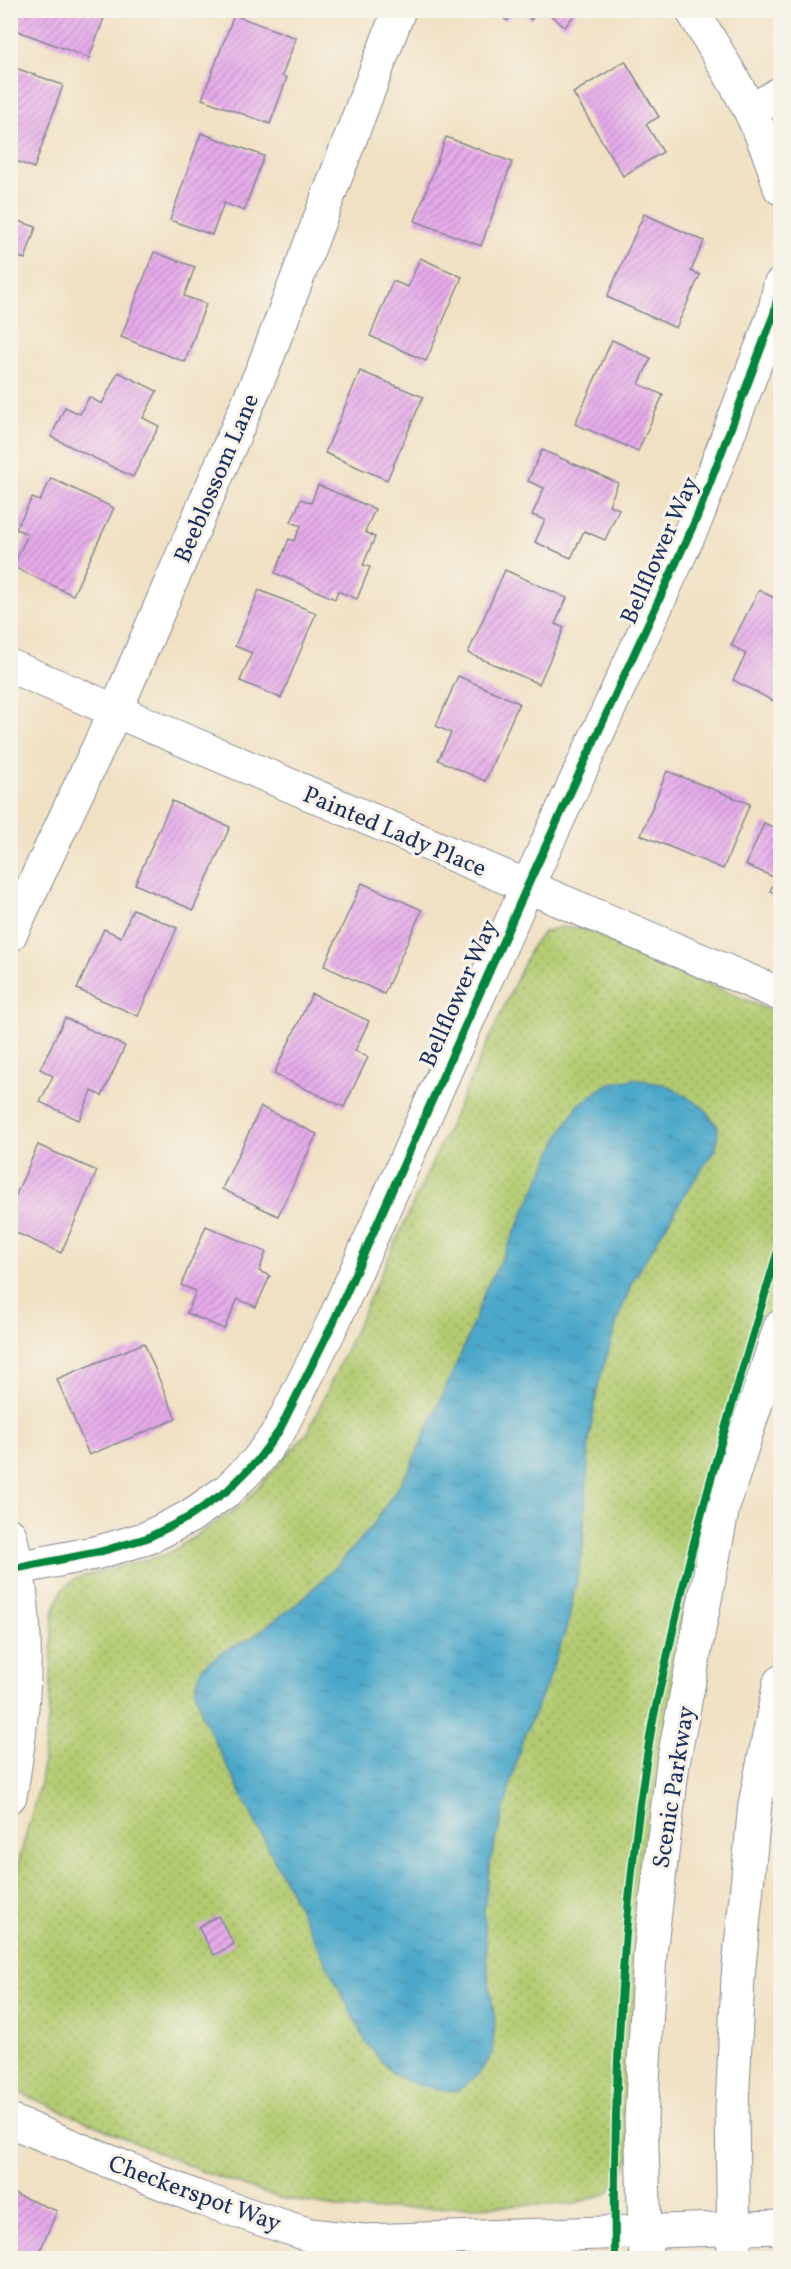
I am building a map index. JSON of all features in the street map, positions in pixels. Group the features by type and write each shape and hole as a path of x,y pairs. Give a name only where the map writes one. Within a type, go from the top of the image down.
{"street":[{"name":"Beeblossom Lane","path":"10,935 115,712 264,366 399,10"},
{"path":"692,10 752,111 773,159 780,188"},
{"path":"752,111 780,93"},
{"name":"Bellflower Way","path":"18,1568 99,1552 147,1538 189,1516 228,1490 257,1461 279,1431 333,1323 527,887 697,517 774,314 780,285"},
{"name":"Painted Lady Place","path":"10,666 780,994"},
{"name":"Scenic Parkway","path":"646,2246 641,2120 650,1953 673,1763 723,1507 780,1327"},
{"path":"10,1535 18,1568 24,1613 26,1669 20,1740 10,1796"},
{"path":"734,2244 732,2110 738,1977 755,1804 780,1683"},
{"name":"Checkerspot Way","path":"10,2121 199,2198 311,2247 364,2241 646,2246 734,2244 780,2227"}],"green space":[{"path":"560,927 584,928 780,1015 780,1312 704,1570 633,2149 626,2166 608,2193 572,2204 355,2210 279,2198 203,2172 11,2089 11,1890 40,1783 50,1705 53,1613 62,1590 76,1578 168,1554 241,1506 308,1432 532,946 544,932"}],"water":[{"path":"636,1079 669,1086 704,1108 718,1128 716,1148 688,1189 632,1282 615,1328 597,1390 589,1441 583,1548 568,1623 547,1684 522,1741 490,1863 484,1910 487,1965 495,2022 492,2054 479,2074 457,2091 432,2088 408,2081 393,2073 367,2044 203,1718 195,1689 202,1668 221,1653 251,1638 299,1602 335,1568 373,1525 409,1470 467,1340 486,1288 509,1245 561,1133 578,1105 610,1083"}],"building":[{"path":"15,10 107,10 89,58 10,28"},
{"path":"493,10 515,10 507,21"},
{"path":"519,10 538,10 531,20"},
{"path":"544,10 578,10 565,27"},
{"path":"234,15 296,38 282,76 287,78 270,124 202,99"},
{"path":"625,61 659,117 646,124 663,152 623,176 573,93"},
{"path":"10,66 63,85 34,168 10,159"},
{"path":"201,133 264,156 244,211 224,203 212,235 170,220"},
{"path":"446,137 512,162 481,246 415,221"},
{"path":"10,195 17,197 11,216 10,215"},
{"path":"644,214 704,241 691,271 700,275 676,328 607,297"},
{"path":"10,218 36,227 25,259 10,254"},
{"path":"154,252 195,267 184,296 206,304 185,362 121,337"},
{"path":"420,258 462,277 426,361 370,336 393,281 408,287"},
{"path":"612,340 651,358 639,384 663,395 638,451 575,424"},
{"path":"360,371 423,397 387,480 325,453"},
{"path":"118,372 157,391 143,418 159,426 133,477 51,437 65,407 80,414 89,397 102,404"},
{"path":"542,450 618,483 609,505 619,509 605,540 584,531 571,558 535,542 545,520 532,515 544,488 528,481"},
{"path":"51,478 114,508 73,595 13,567 28,534 16,529 32,498 40,501"},
{"path":"318,485 375,509 365,532 375,537 363,565 370,567 357,599 338,591 335,599 275,573 289,539 294,541 301,526 291,522 301,499 311,503"},
{"path":"505,570 567,598 555,624 564,628 539,684 468,653"},
{"path":"259,590 316,613 281,698 240,681 252,653 235,646"},
{"path":"759,590 780,601 780,686 773,701 733,680 746,654 731,645"},
{"path":"458,676 519,703 485,781 438,760 451,733 436,726"},
{"path":"667,771 750,804 723,869 641,835"},
{"path":"172,801 230,827 193,910 135,884"},
{"path":"764,823 780,830 780,896 770,891 776,878 746,865"},
{"path":"362,883 422,910 384,994 324,966"},
{"path":"133,909 177,928 138,1016 77,989 104,929 121,937"},
{"path":"312,994 369,1021 355,1051 368,1057 344,1107 274,1074"},
{"path":"65,1018 125,1046 102,1096 92,1091 79,1120 40,1102 53,1076 40,1069"},
{"path":"261,1107 317,1134 278,1216 222,1189"},
{"path":"38,1145 97,1171 61,1253 10,1230 10,1208"},
{"path":"206,1226 266,1252 259,1271 270,1276 256,1307 238,1299 224,1329 187,1313 196,1291 181,1285"},
{"path":"144,1343 176,1419 89,1455 57,1379"},
{"path":"218,1916 234,1944 214,1955 198,1927"},
{"path":"10,2192 57,2211 37,2258 10,2258"},
{"path":"161,2252 176,2258 158,2258"}],"cycle path":[{"path":"18,1568 99,1552 147,1538 189,1517 228,1490 257,1461 279,1431 333,1323 527,887 697,517 774,314 780,285"},
{"path":"615,2258 616,2126 621,1994 633,1862 651,1731 681,1594 707,1493 780,1244"}]}
